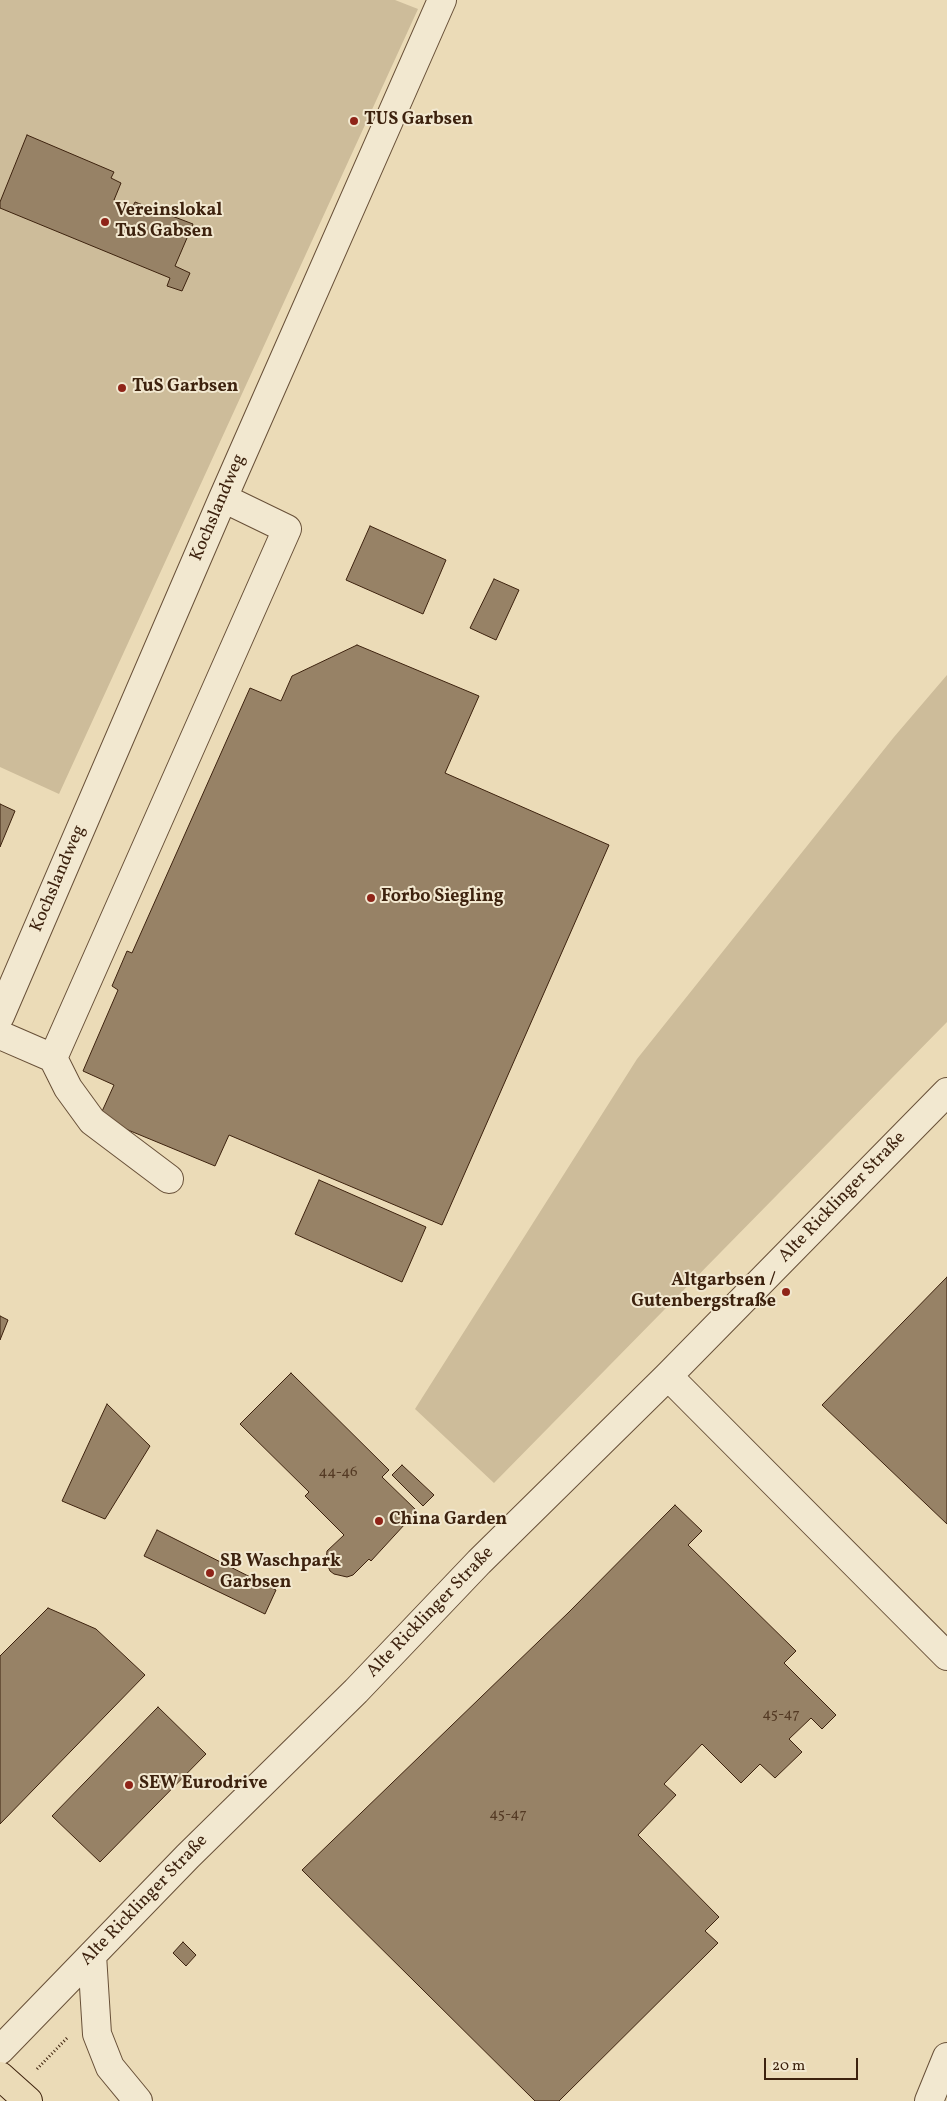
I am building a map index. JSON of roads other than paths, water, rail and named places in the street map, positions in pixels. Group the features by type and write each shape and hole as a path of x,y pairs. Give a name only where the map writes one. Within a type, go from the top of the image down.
{"street":[{"name":"Kochslandweg","path":"0,1016 223,498 442,0"},
{"path":"53,1058 287,529 223,498"},
{"path":"0,1035 53,1058 72,1094 92,1121 169,1179"},
{"name":"Alte Ricklinger Straße","path":"0,2050 92,1954 356,1690 480,1562 668,1376 947,1092"},
{"path":"668,1376 947,1656"},
{"path":"92,1954 97,2034 110,2067 138,2101"},
{"path":"929,2101 947,2056"}],"place":[{"name":"TUS Garbsen","path":"354,121"},
{"name":"Vereinslokal TuS Gabsen","path":"105,222"},
{"name":"TuS Garbsen","path":"122,388"},
{"name":"Forbo Siegling","path":"371,898"},
{"name":"Altgarbsen / Gutenbergstraße","path":"786,1292"},
{"name":"China Garden","path":"379,1521"},
{"name":"SB Waschpark Garbsen","path":"210,1573"},
{"name":"SEW Eurodrive","path":"129,1785"}]}
